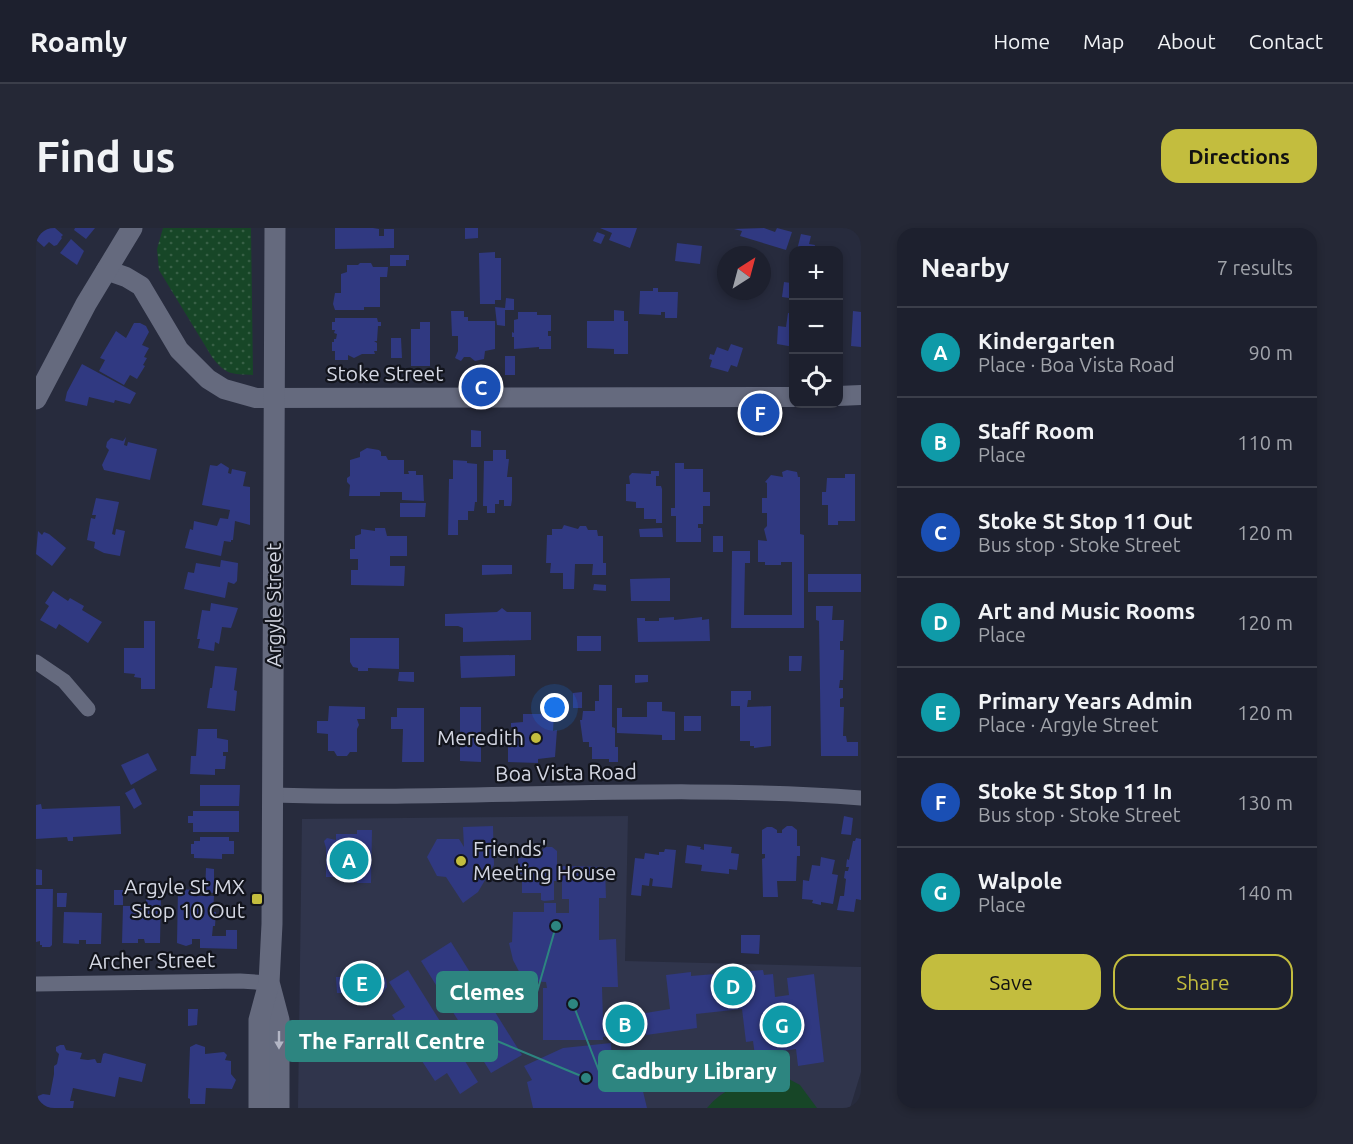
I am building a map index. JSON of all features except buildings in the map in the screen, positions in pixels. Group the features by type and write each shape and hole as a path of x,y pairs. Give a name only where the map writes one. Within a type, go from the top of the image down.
{"main road":[{"path":"36,399 70,331 132,228"},
{"name":"Argyle Street","path":"259,1108 259,1020 269,983 272,924 266,398 275,228"},
{"name":"Argyle Street","path":"269,983 279,1020 279,1108"}],"street":[{"name":"Stoke Street","path":"106,270 126,277 141,286 179,350 208,379 224,389 266,398 789,397"},
{"path":"843,396 861,395"},
{"path":"36,662 64,681 88,709"},
{"name":"Boa Vista Road","path":"272,795 518,795 731,791 861,798"},
{"name":"Archer Street","path":"36,984 240,981 269,983"}],"shaded area":[{"path":"628,816 625,961 861,967 861,1072 850,1108 298,1108 302,819"}],"green space":[{"path":"163,228 251,228 253,375 225,370 212,357 159,270 157,249"},
{"path":"785,1077 800,1085 817,1108 707,1108 723,1093 742,1084"}],"place":[{"name":"Stoke St Stop 11 Out","path":"481,387"},
{"name":"Stoke St Stop 11 In","path":"760,413"},
{"name":"Meredith","path":"536,738"},
{"name":"Kindergarten","path":"349,860"},
{"name":"Friends' Meeting House","path":"461,861"},
{"name":"Argyle St MX Stop 10 Out","path":"257,899"},
{"name":"Clemes","path":"556,926"},
{"name":"Primary Years Admin","path":"362,983"},
{"name":"Art and Music Rooms","path":"733,986"},
{"name":"Cadbury Library","path":"573,1004"},
{"name":"Staff Room","path":"625,1024"},
{"name":"Walpole","path":"782,1025"},
{"name":"The Farrall Centre","path":"586,1078"}]}
